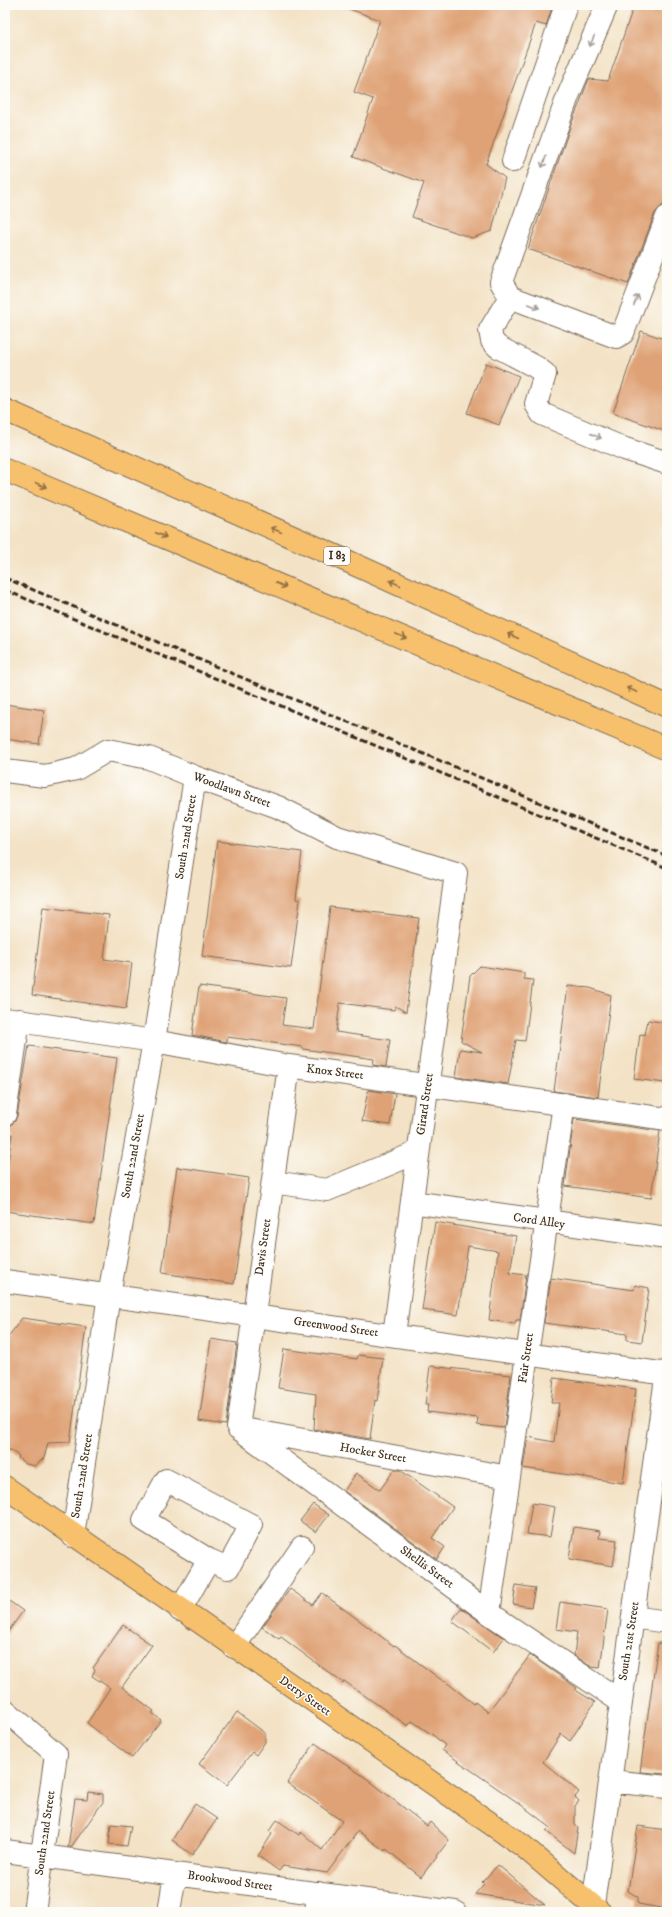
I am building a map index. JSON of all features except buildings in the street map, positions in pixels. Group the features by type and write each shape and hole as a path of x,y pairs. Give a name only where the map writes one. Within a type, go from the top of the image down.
{"main road":[{"name":"I 83","path":"5,410 340,558 667,706"},
{"path":"5,470 667,749"},
{"name":"Derry Street","path":"5,1487 73,1536 522,1846 595,1910"}],"street":[{"path":"513,161 566,5"},
{"path":"607,5 568,96 501,282 510,297 616,336 622,333 667,217"},
{"path":"510,297 490,330 492,341 498,347 536,367 545,374 536,404 542,414 625,450 667,463"},
{"name":"Woodlawn Street","path":"5,771 45,776 76,769 108,750 149,758 195,777 278,807 337,837 456,873"},
{"name":"South 22nd Street","path":"73,1536 109,1295 154,1041 195,777"},
{"name":"Girard Street","path":"394,1335 456,873"},
{"path":"5,1114 12,1020"},
{"name":"Knox Street","path":"12,1020 154,1041 289,1066 428,1084 667,1119"},
{"name":"Davis Street","path":"238,1428 289,1066"},
{"name":"Fair Street","path":"489,1613 564,1104"},
{"path":"273,1182 327,1190 418,1152"},
{"name":"Cord Alley","path":"412,1202 667,1238"},
{"name":"Greenwood Street","path":"5,1281 667,1374"},
{"name":"South 21st Street","path":"595,1910 620,1701 667,1371"},
{"name":"Hocker Street","path":"238,1428 509,1477"},
{"name":"Shellis Street","path":"238,1428 489,1613 620,1701"},
{"path":"166,1480 251,1526 228,1568 210,1560 144,1520 166,1480"},
{"path":"234,1647 302,1547"},
{"path":"180,1610 210,1560"},
{"path":"633,1617 667,1622"},
{"name":"South 22nd Street","path":"5,1710 56,1754 34,1912"},
{"path":"610,1781 667,1787"},
{"name":"Brookwood Street","path":"5,1851 175,1874 317,1903 453,1912"},
{"path":"170,1912 175,1874"}],"railway":[{"path":"5,578 667,856"},
{"path":"5,590 667,868"}]}
